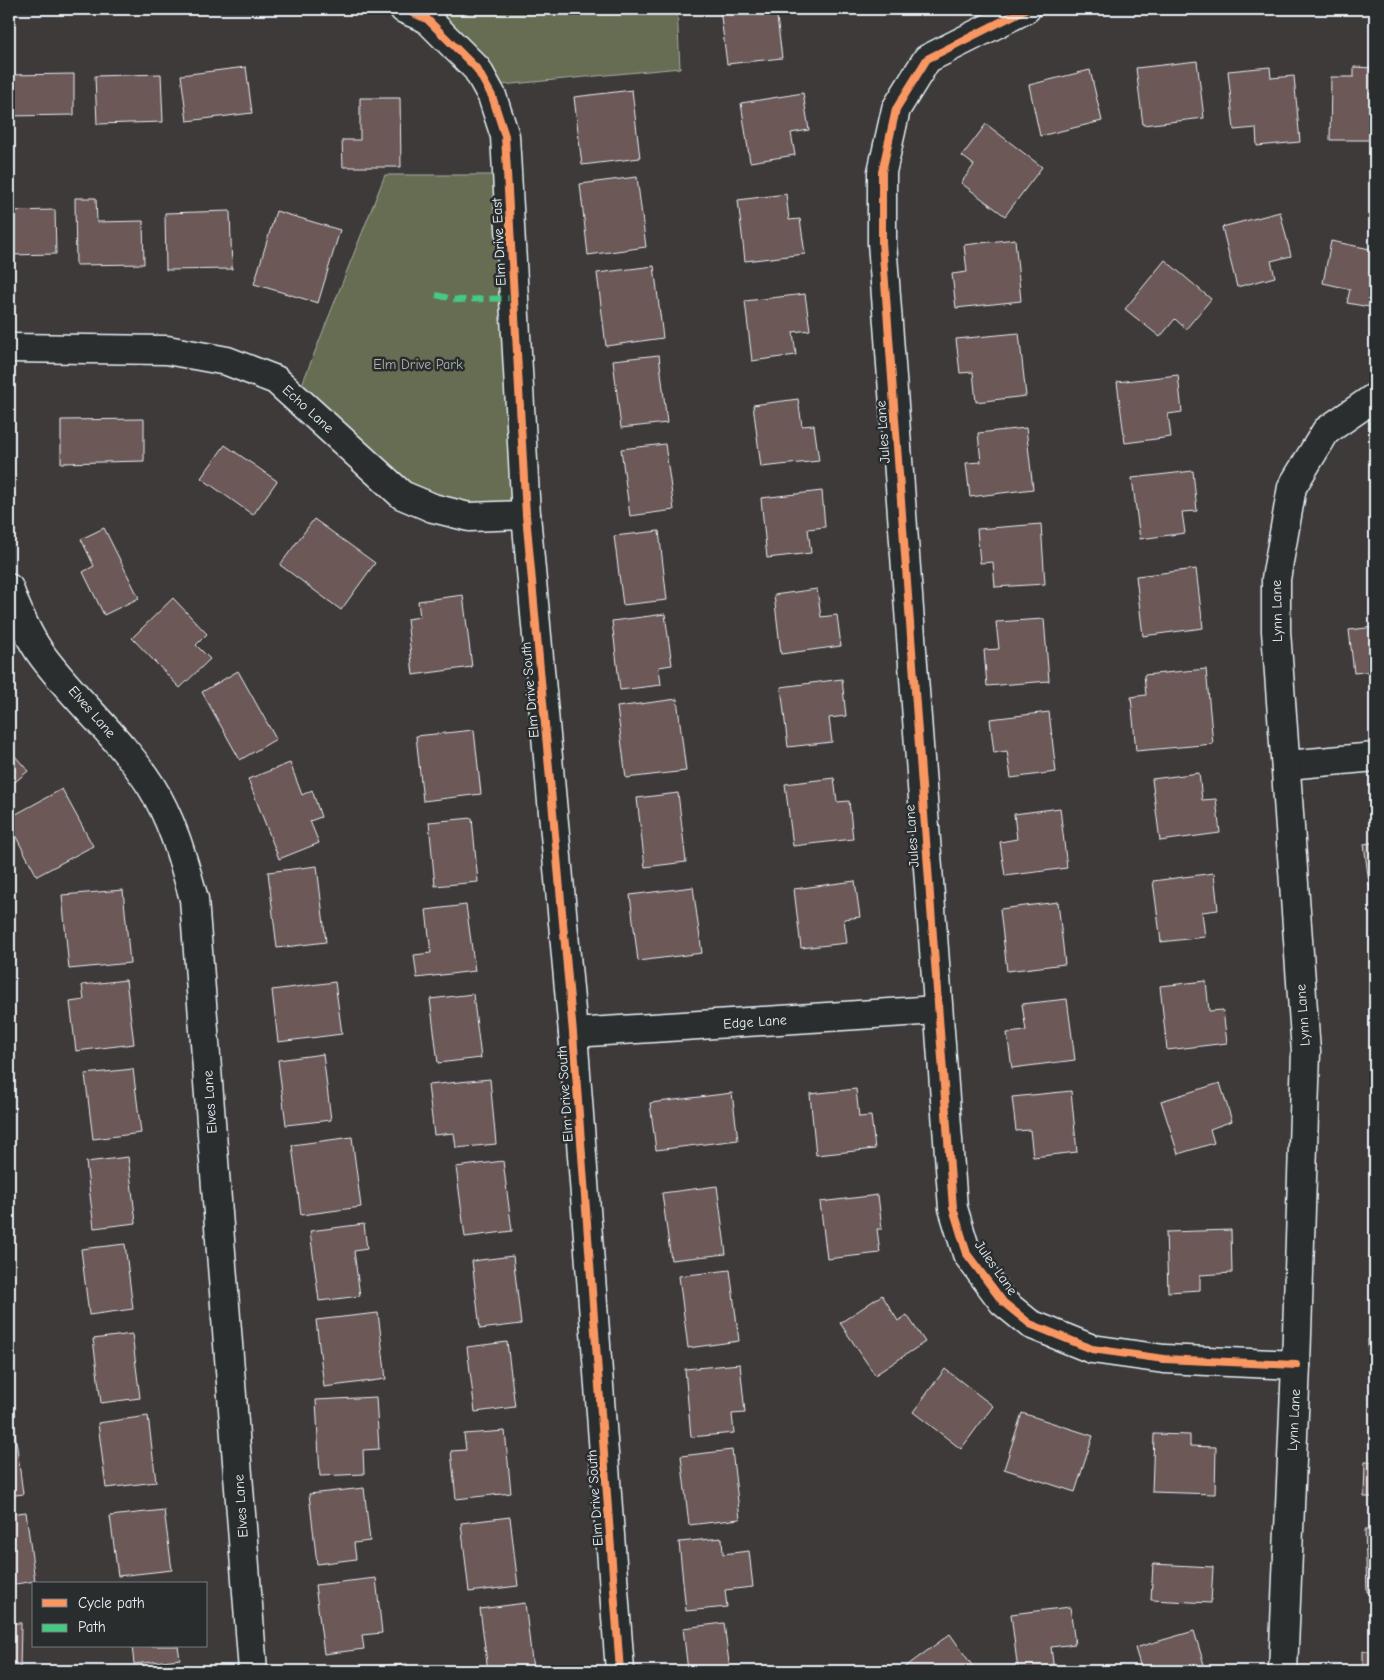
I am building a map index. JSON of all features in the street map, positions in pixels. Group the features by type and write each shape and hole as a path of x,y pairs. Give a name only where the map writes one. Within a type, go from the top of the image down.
{"street":[{"name":"Elm Drive East","path":"404,9 427,20 476,69 492,96 505,136 526,515"},
{"name":"Jules Lane","path":"1026,9 927,58 896,109 882,172 882,242 953,1208 967,1254 1003,1302 1030,1324 1092,1349 1164,1359 1296,1365"},
{"name":"Echo Lane","path":"9,348 167,350 227,361 276,380 402,495 433,508 469,518 526,515"},
{"name":"Lynn Lane","path":"1282,1671 1296,1365 1306,1052 1276,631 1276,579 1292,487 1326,431 1375,397"},
{"name":"Elm Drive South","path":"526,515 574,1033 620,1671"},
{"name":"Elves Lane","path":"9,588 14,602 44,658 111,732 151,786 174,831 194,899 253,1671"},
{"path":"1287,765 1375,757"},
{"name":"Edge Lane","path":"574,1033 937,1010"}],"green space":[{"path":"426,9 677,9 680,68 491,86"},
{"name":"Elm Drive Park","path":"385,175 505,175 527,512 459,515 392,474 299,392"}],"building":[{"path":"720,9 776,9 782,58 727,64"},
{"path":"1197,61 1204,118 1143,125 1136,68"},
{"path":"246,67 252,113 187,121 181,75"},
{"path":"1270,67 1271,78 1294,76 1300,142 1257,146 1256,128 1234,130 1228,71"},
{"path":"1354,67 1375,68 1375,140 1330,140 1331,77 1354,77"},
{"path":"1090,70 1102,121 1040,136 1029,85"},
{"path":"74,74 74,115 9,116 9,75"},
{"path":"161,74 163,122 97,124 95,76"},
{"path":"632,90 640,158 582,165 574,97"},
{"path":"803,93 809,130 791,133 795,155 750,162 741,103"},
{"path":"360,98 400,98 401,167 343,167 342,140 360,140"},
{"path":"986,124 1042,167 1005,216 961,183 974,165 962,156"},
{"path":"637,177 646,247 588,255 580,184"},
{"path":"786,194 789,220 800,219 805,254 745,261 738,200"},
{"path":"75,198 96,198 97,222 143,221 144,264 76,265"},
{"path":"55,210 56,254 9,255 9,211"},
{"path":"230,211 232,269 166,270 165,213"},
{"path":"276,211 340,230 318,303 254,284"},
{"path":"1280,212 1291,256 1271,261 1275,277 1237,287 1222,227"},
{"path":"1015,239 1021,301 956,308 952,274 967,272 964,245"},
{"path":"1331,241 1375,250 1375,308 1347,303 1350,289 1323,283"},
{"path":"1165,260 1211,299 1186,329 1175,319 1160,337 1125,309"},
{"path":"654,266 663,338 606,346 597,273"},
{"path":"805,294 810,330 793,332 796,355 752,361 745,301"},
{"path":"1019,333 1026,396 976,402 973,372 960,373 956,339"},
{"path":"659,355 667,423 621,428 613,360"},
{"path":"1178,375 1182,412 1168,414 1171,437 1125,443 1117,382"},
{"path":"798,399 802,426 814,425 819,461 761,467 753,405"},
{"path":"144,419 144,461 61,463 61,420"},
{"path":"1026,428 1033,489 970,497 966,463 981,462 978,433"},
{"path":"665,444 674,510 630,516 621,449"},
{"path":"225,445 277,481 253,515 201,478"},
{"path":"1193,471 1197,511 1182,512 1185,533 1140,539 1132,478"},
{"path":"822,491 825,527 808,529 811,553 767,558 761,498"},
{"path":"314,519 375,563 341,610 280,565"},
{"path":"1041,524 1045,584 995,587 993,562 980,563 977,529"},
{"path":"104,528 139,598 104,615 83,572 94,566 81,539"},
{"path":"659,531 667,600 623,605 614,536"},
{"path":"1196,569 1203,628 1143,636 1136,576"},
{"path":"817,589 821,617 837,615 841,646 781,654 774,595"},
{"path":"463,595 472,667 413,675 407,619 420,617 418,601"},
{"path":"173,598 207,634 196,645 210,659 180,688 132,638"},
{"path":"665,614 672,665 659,667 661,685 620,690 612,621"},
{"path":"1044,619 1049,681 987,686 984,650 999,649 996,622"},
{"path":"1375,627 1375,671 1354,673 1349,630"},
{"path":"1206,669 1213,744 1136,751 1131,697 1146,695 1144,675"},
{"path":"238,671 276,739 240,760 202,692"},
{"path":"842,679 846,716 829,718 832,742 788,747 781,687"},
{"path":"677,699 686,771 626,778 617,707"},
{"path":"1049,712 1056,772 1011,778 1007,751 994,753 990,719"},
{"path":"474,730 481,794 423,801 416,736"},
{"path":"9,749 28,771 9,787"},
{"path":"290,763 302,795 312,790 321,817 310,821 319,843 279,859 248,779"},
{"path":"1199,773 1202,800 1216,799 1220,833 1160,841 1152,779"},
{"path":"834,778 837,802 849,801 853,839 793,846 785,784"},
{"path":"62,789 93,846 37,876 9,824 9,818"},
{"path":"678,793 686,862 645,867 637,798"},
{"path":"1060,808 1067,868 1005,876 1000,842 1017,839 1014,814"},
{"path":"472,818 478,882 435,886 429,822"},
{"path":"1375,842 1375,890 1370,891 1364,844"},
{"path":"317,866 326,942 277,948 268,872"},
{"path":"1214,873 1218,910 1202,912 1205,937 1161,942 1153,881"},
{"path":"855,881 860,917 844,919 847,943 801,948 794,889"},
{"path":"693,887 702,953 638,961 630,895"},
{"path":"123,890 130,963 69,969 62,895"},
{"path":"1058,902 1065,964 1007,971 1000,909"},
{"path":"466,905 475,971 417,978 414,955 431,953 426,910"},
{"path":"126,980 134,1044 76,1051 70,1002 84,1000 82,985"},
{"path":"1206,981 1209,1011 1223,1010 1227,1043 1167,1050 1160,986"},
{"path":"335,982 342,1034 278,1042 272,990"},
{"path":"473,994 481,1058 438,1063 430,999"},
{"path":"1067,999 1075,1060 1012,1068 1007,1033 1026,1031 1022,1004"},
{"path":"323,1054 331,1120 286,1125 278,1060"},
{"path":"133,1069 141,1133 93,1139 85,1074"},
{"path":"490,1079 496,1144 456,1148 454,1133 434,1135 428,1085"},
{"path":"1220,1083 1232,1121 1210,1129 1214,1143 1178,1154 1161,1101"},
{"path":"856,1089 859,1117 871,1116 875,1149 816,1155 810,1094"},
{"path":"1071,1091 1077,1152 1033,1157 1030,1130 1016,1131 1012,1097"},
{"path":"732,1093 738,1140 656,1150 650,1103"},
{"path":"352,1137 361,1207 301,1215 292,1145"},
{"path":"128,1157 136,1223 94,1228 86,1162"},
{"path":"503,1161 512,1231 465,1237 456,1167"},
{"path":"717,1186 726,1254 671,1260 662,1193"},
{"path":"878,1195 882,1229 877,1229 880,1253 827,1259 820,1202"},
{"path":"364,1224 367,1249 354,1251 360,1296 319,1301 310,1231"},
{"path":"1231,1230 1232,1273 1200,1275 1200,1290 1168,1292 1166,1232"},
{"path":"125,1244 133,1309 89,1315 81,1249"},
{"path":"513,1256 521,1324 480,1329 472,1261"},
{"path":"730,1270 739,1341 688,1348 679,1276"},
{"path":"1375,1272 1375,1308 1373,1308 1373,1273"},
{"path":"882,1295 898,1321 907,1315 925,1342 875,1375 840,1323"},
{"path":"378,1313 386,1379 324,1387 316,1320"},
{"path":"132,1334 140,1398 101,1403 93,1339"},
{"path":"1368,1339 1375,1339 1375,1373 1369,1373"},
{"path":"507,1342 515,1407 475,1412 467,1347"},
{"path":"740,1364 745,1413 732,1414 734,1433 691,1437 685,1369"},
{"path":"945,1369 993,1406 961,1449 913,1412"},
{"path":"376,1397 379,1449 363,1450 364,1474 320,1476 316,1400"},
{"path":"1022,1413 1093,1436 1075,1492 1004,1469"},
{"path":"148,1416 156,1482 106,1488 98,1423"},
{"path":"9,1424 14,1424 23,1494 9,1496"},
{"path":"505,1431 511,1493 456,1499 451,1451 466,1450 464,1434"},
{"path":"1154,1434 1190,1435 1190,1446 1216,1447 1215,1494 1152,1492"},
{"path":"732,1450 740,1519 689,1525 681,1456"},
{"path":"1365,1462 1375,1462 1375,1497 1364,1497"},
{"path":"364,1488 370,1541 354,1543 356,1559 317,1564 309,1494"},
{"path":"164,1510 172,1570 118,1576 110,1516"},
{"path":"26,1512 35,1581 9,1585 9,1514"},
{"path":"510,1517 518,1586 469,1592 461,1523"},
{"path":"1365,1530 1375,1530 1375,1592 1367,1592"},
{"path":"722,1538 723,1554 749,1551 753,1587 725,1590 727,1607 686,1611 679,1542"},
{"path":"1153,1564 1213,1567 1211,1603 1151,1600"},
{"path":"376,1578 382,1633 362,1635 364,1649 324,1654 315,1585"},
{"path":"525,1603 533,1669 488,1671 480,1609"},
{"path":"1070,1607 1075,1644 1051,1647 1054,1671 1018,1671 1011,1614"},
{"path":"9,1623 21,1623 20,1671 9,1671"},
{"path":"724,1623 730,1671 688,1671 683,1628"},
{"path":"1194,1631 1206,1671 1142,1671 1135,1648"},
{"path":"950,1634 976,1671 901,1671 901,1670"},
{"path":"132,1648 178,1648 180,1659 134,1664"},
{"path":"1363,1651 1375,1652 1375,1671 1363,1671"},
{"path":"407,1664 408,1671 334,1671 334,1669"}],"marked path":[{"path":"436,295 457,300 514,298"}],"cycle path":[{"path":"404,9 427,19 477,69 492,96 505,136 526,515 573,1033 620,1671"},
{"path":"1026,9 927,59 896,109 882,172 882,242 953,1208 967,1254 1003,1302 1030,1324 1092,1349 1164,1359 1296,1365"}]}
